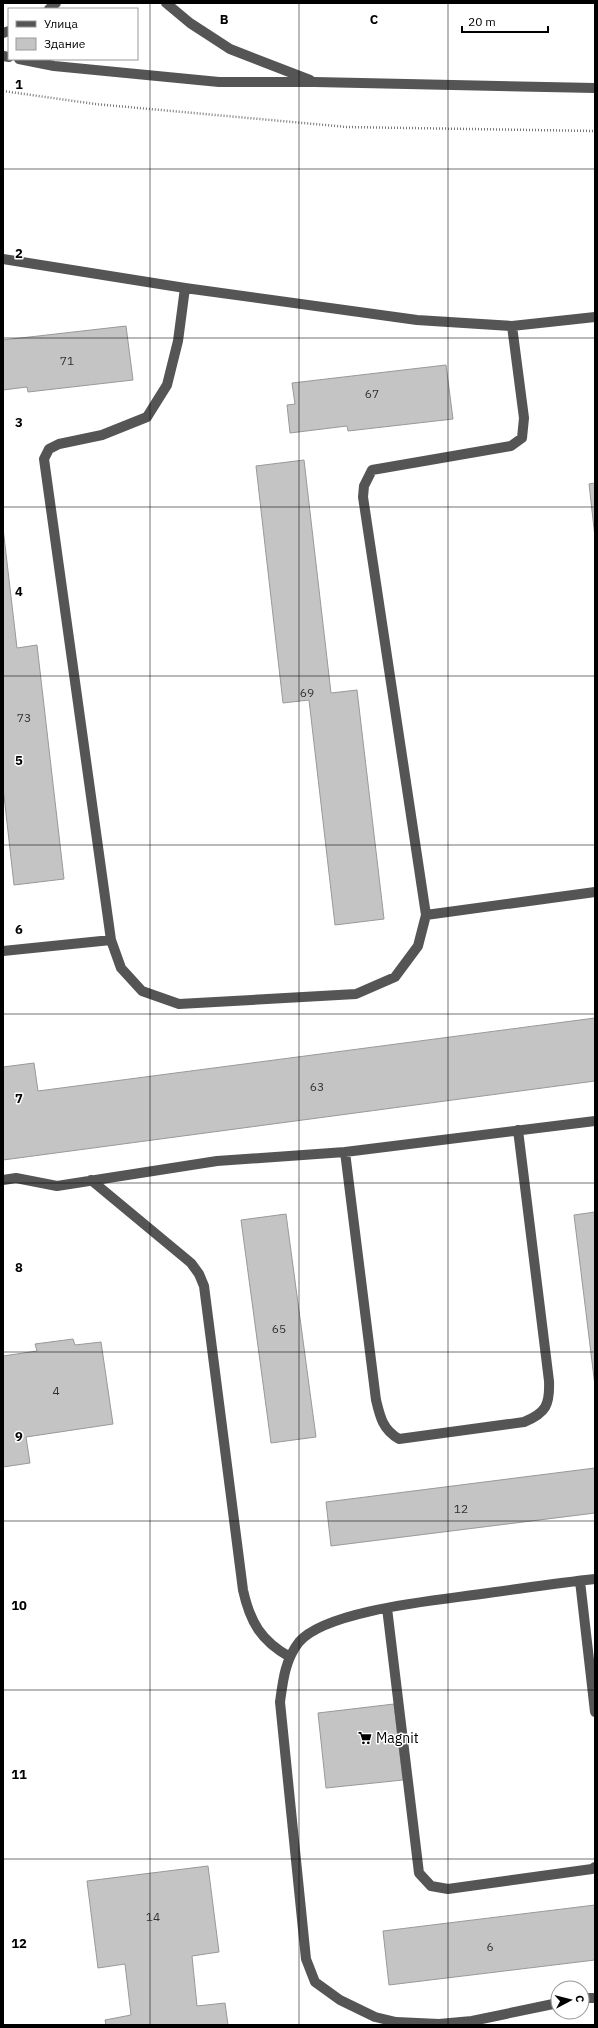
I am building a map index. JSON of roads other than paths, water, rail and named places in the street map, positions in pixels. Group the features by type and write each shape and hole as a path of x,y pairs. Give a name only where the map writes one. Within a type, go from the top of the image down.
{"street":[{"path":"166,3 190,23 230,49 315,82"},
{"path":"24,60 54,66 219,82 315,82 595,88"},
{"path":"3,259 185,288 417,320 512,326 595,317"},
{"path":"185,288 178,341 167,385 147,417 102,435 59,444 48,449 44,459 111,940 121,968 142,991 179,1004 356,994 395,977 418,946 426,915 363,497 364,486 372,470 510,446 522,438 524,418 512,326"},
{"path":"426,915 595,892"},
{"path":"3,950 111,940"},
{"path":"3,1180 16,1178 57,1186 217,1161 345,1152 595,1121"},
{"path":"345,1152 376,1400 383,1424 390,1434 399,1439 524,1422 536,1417 547,1406 550,1396 549,1381 518,1130"},
{"path":"91,1180 191,1264 199,1274 204,1286 243,1590 248,1611 258,1630 268,1642 290,1657"},
{"path":"550,2005 472,2021 439,2024 396,2022 375,2017 340,2000 315,1982 306,1959 280,1702 285,1667 290,1657 300,1642 322,1626 352,1616 387,1608 595,1579"},
{"path":"580,1581 595,1712"},
{"path":"387,1608 419,1872 431,1886 448,1889 592,1869 595,1867"}],"place":[{"name":"Magnit","path":"365,1738"}]}
